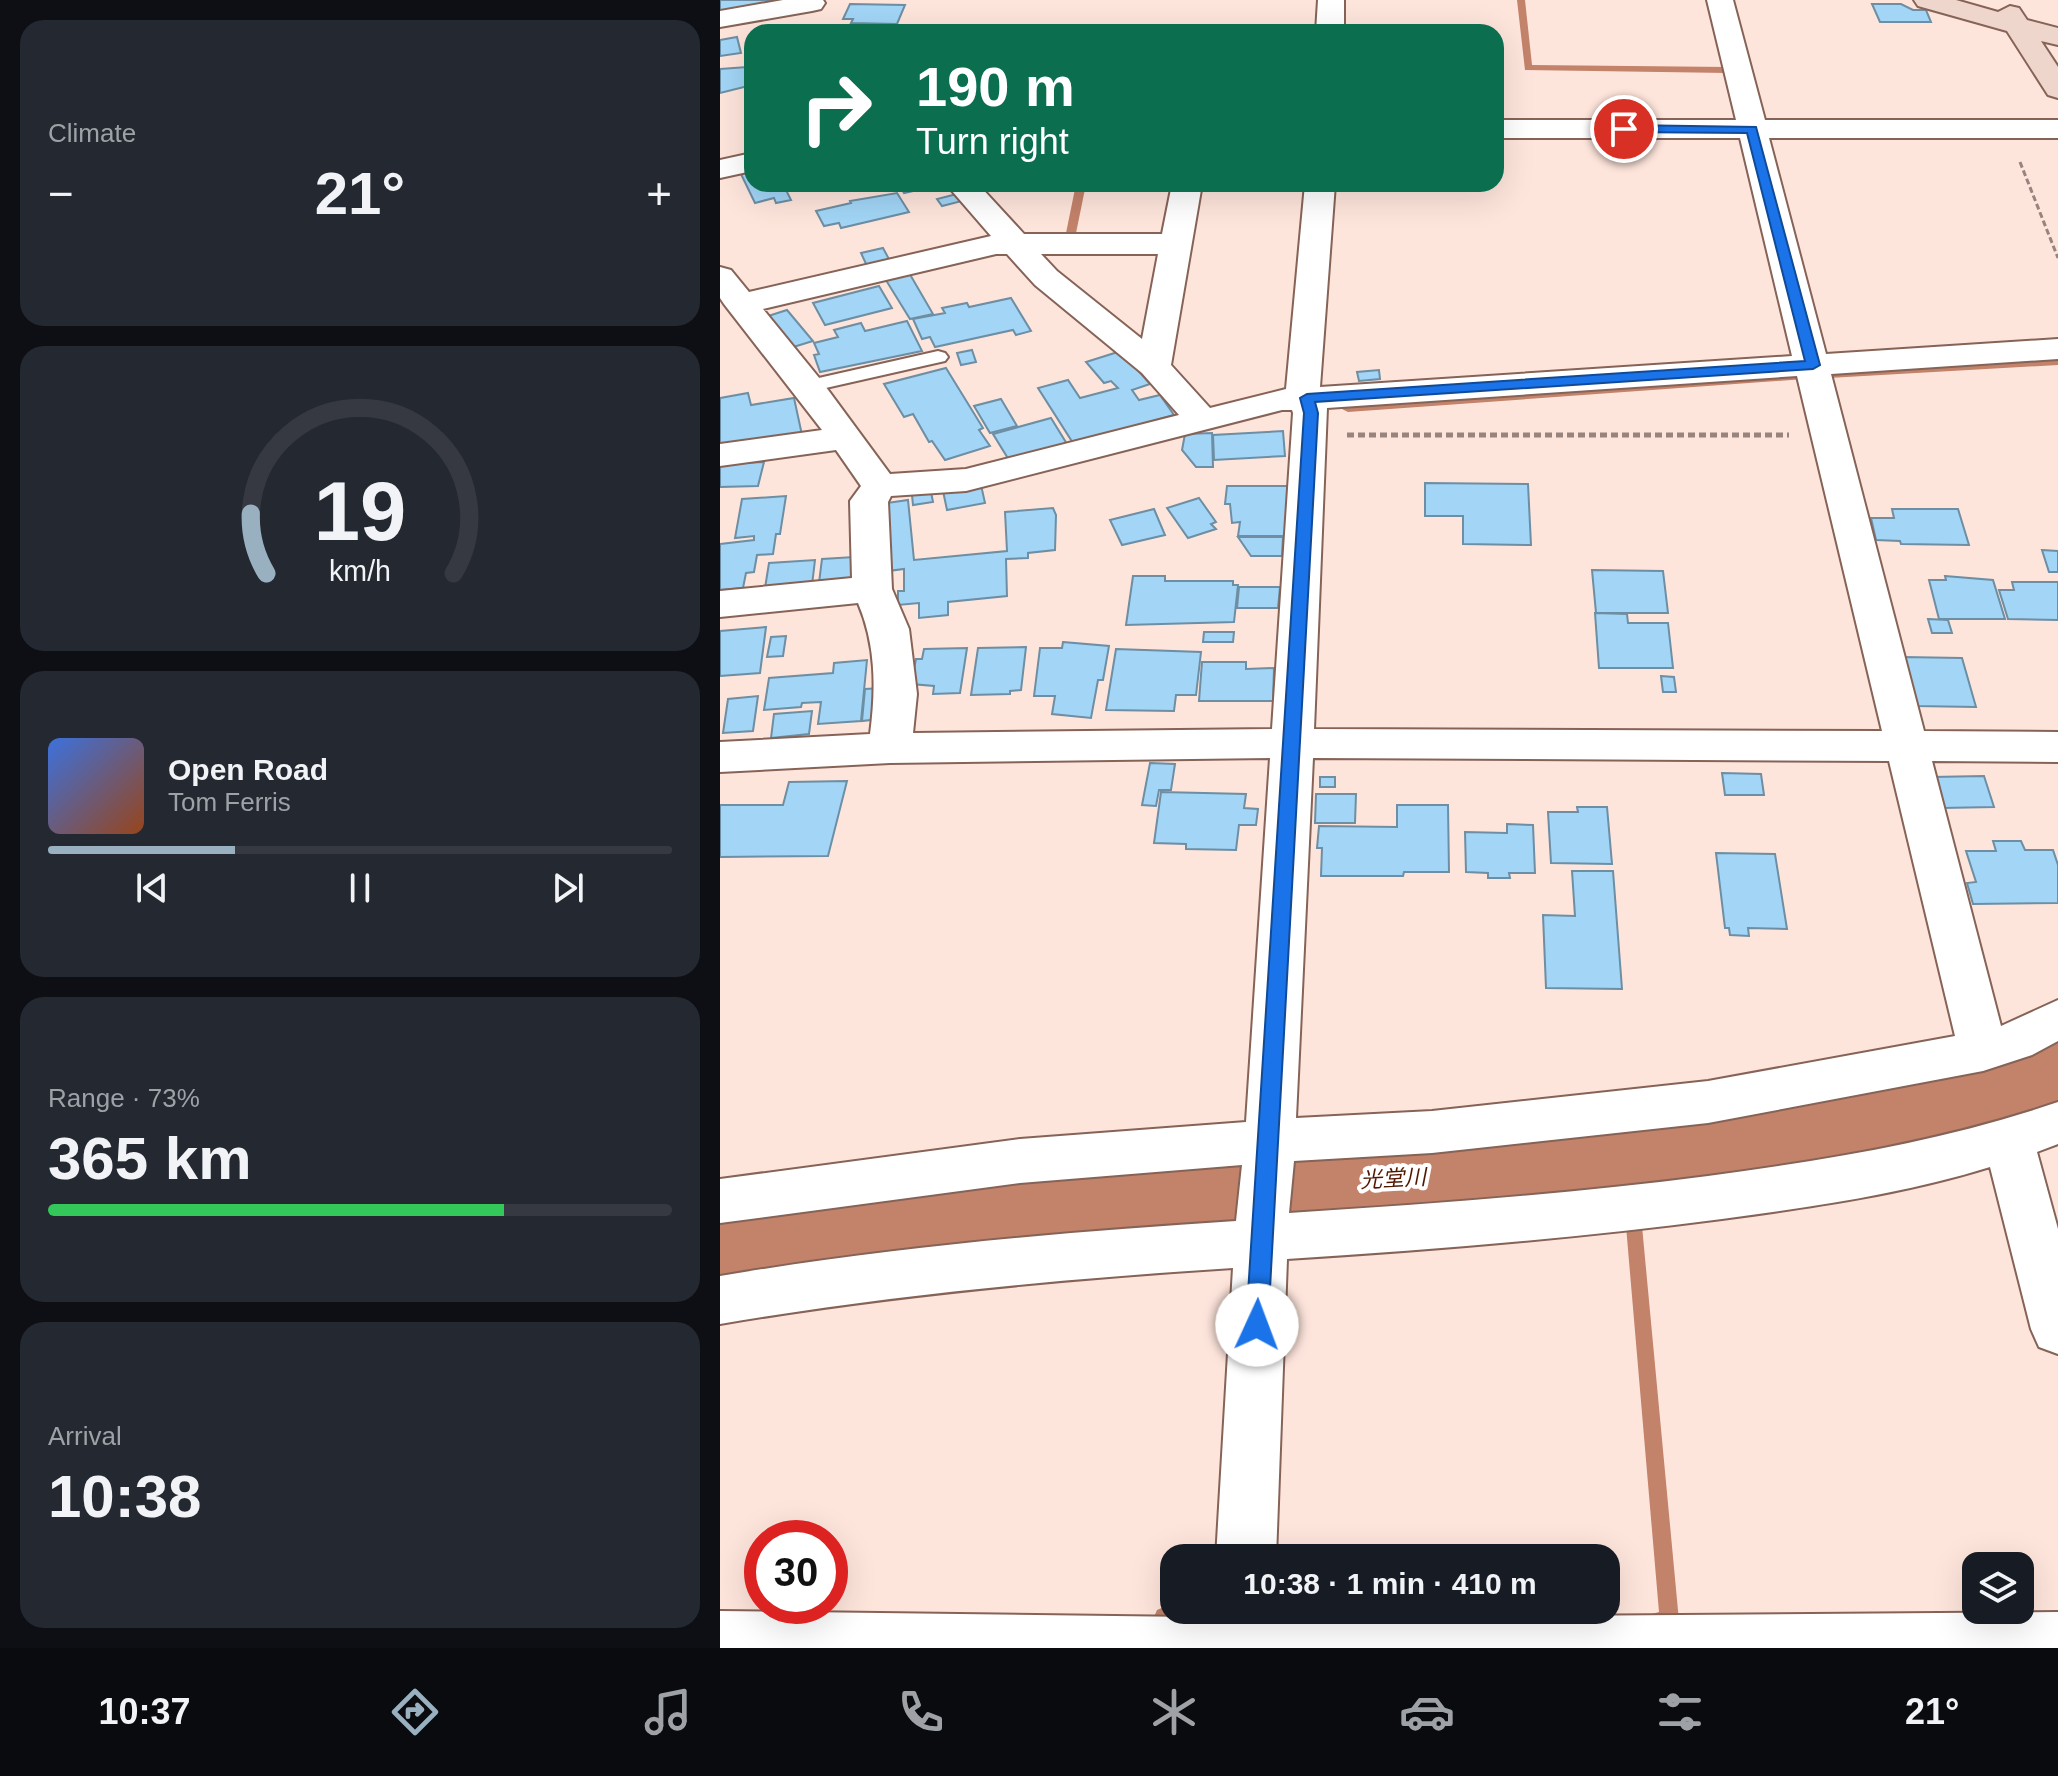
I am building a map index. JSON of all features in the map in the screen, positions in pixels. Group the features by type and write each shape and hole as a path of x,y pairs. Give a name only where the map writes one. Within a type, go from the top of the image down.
{"main road":[{"path":"1927,0 2010,12 2058,37"},
{"path":"2010,12 2058,89"}],"street":[{"path":"1330,24 1331,0"},
{"path":"1720,0 1983,1051"},
{"path":"720,19 816,8"},
{"path":"1504,129 2058,129"},
{"path":"720,169 744,164"},
{"path":"968,192 1046,278 1154,366 1202,420"},
{"path":"1154,366 1186,192"},
{"path":"1247,1544 1262,1232 1294,743 1308,416 1303,388 1319,192"},
{"path":"880,486 808,386 734,309 996,244 1177,244"},
{"path":"890,748 896,694 889,629 872,589 869,501 880,486 966,480 1282,400 1308,416 1813,365 2058,349"},
{"path":"720,455 846,438"},
{"path":"720,604 872,589"},
{"path":"720,757 890,748 1294,743 2058,747"},
{"path":"720,1201 1020,1161 1432,1132 1708,1102 1983,1051 2015,1041 2058,1019"},
{"path":"720,1300 904,1273 1063,1255 1239,1244 1262,1232 1459,1226 1695,1200 1844,1180 2009,1142 2058,1123"},
{"path":"2009,1142 2058,1329"},
{"path":"720,1642 1193,1648 1243,1633 1547,1647 2058,1643"}],"lane":[{"path":"808,386 938,357"}],"path":[{"path":"2007,130 2058,258"},
{"path":"1308,416 1830,435"}],"building":[{"path":"720,0 770,1 767,2 769,5 720,14"},
{"path":"850,4 905,5 897,24 851,23 853,19 843,19"},
{"path":"1872,4 1901,4 1913,10 1926,10 1931,22 1880,22"},
{"path":"737,37 741,53 720,56 720,40"},
{"path":"744,67 744,87 720,93 720,69"},
{"path":"750,192 787,192 791,200 776,203 774,198 755,203"},
{"path":"897,193 909,212 841,228 839,223 824,226 816,211 850,201"},
{"path":"957,194 962,201 942,206 937,199"},
{"path":"883,248 890,261 867,266 861,253"},
{"path":"908,271 933,314 910,319 884,277"},
{"path":"879,286 892,308 825,325 813,303"},
{"path":"1011,298 1031,331 1016,335 1013,330 935,347 930,337 922,339 913,319 945,313 942,308 967,303 969,307"},
{"path":"787,310 813,341 790,348 765,317"},
{"path":"907,321 922,351 820,372 814,355 819,354 814,343 838,337 834,330 861,323 865,331"},
{"path":"972,350 976,362 961,365 957,353"},
{"path":"1121,351 1150,384 1132,390 1139,400 1160,395 1174,415 1073,443 1038,388 1068,380 1080,398 1118,388 1111,381 1104,383 1086,362"},
{"path":"946,368 983,428 979,430 990,446 945,460 932,441 929,442 913,414 904,417 884,384"},
{"path":"1379,370 1380,379 1359,381 1357,372"},
{"path":"748,393 751,405 794,398 802,435 720,448 720,398"},
{"path":"1001,399 1017,426 990,433 974,406"},
{"path":"1051,418 1067,444 1009,460 993,434"},
{"path":"1283,431 1285,456 1214,460 1213,435"},
{"path":"1212,433 1213,467 1196,467 1182,450 1185,434"},
{"path":"764,462 758,486 720,487 720,464"},
{"path":"1425,483 1528,484 1531,545 1463,544 1463,516 1425,516"},
{"path":"981,485 985,503 947,510 943,491"},
{"path":"1227,486 1288,486 1285,536 1238,536 1240,522 1232,523 1230,504 1225,504"},
{"path":"931,492 933,502 913,505 912,495"},
{"path":"786,496 780,534 776,534 773,554 757,555 754,572 746,573 743,588 720,590 720,544 754,540 754,536 735,538 742,499"},
{"path":"1199,498 1216,522 1211,524 1216,529 1188,538 1167,508"},
{"path":"908,500 914,560 1007,551 1005,512 1053,508 1056,515 1055,550 1028,553 1028,558 1006,559 1007,596 948,602 948,615 919,618 919,603 898,605 898,591 904,591 904,569 881,572 880,504"},
{"path":"1154,509 1165,535 1122,545 1110,520"},
{"path":"1892,509 1958,509 1969,545 1901,544 1900,541 1876,540 1871,518 1894,518"},
{"path":"1238,537 1283,537 1282,556 1251,556"},
{"path":"2042,550 2058,551 2058,572 2049,572"},
{"path":"854,557 851,581 819,583 822,559"},
{"path":"815,560 812,585 765,588 769,563"},
{"path":"1592,570 1663,571 1668,613 1596,613"},
{"path":"1133,576 1165,576 1165,581 1233,581 1233,585 1238,585 1234,622 1126,625"},
{"path":"1945,576 1993,580 2005,619 1939,619 1929,580 1946,580"},
{"path":"2012,582 2058,582 2058,620 2008,619 1999,590 2014,590"},
{"path":"1239,587 1280,587 1278,608 1237,608"},
{"path":"1595,613 1627,614 1628,623 1668,623 1673,668 1599,668"},
{"path":"1928,619 1948,620 1952,633 1932,633"},
{"path":"766,627 760,673 720,676 720,631"},
{"path":"1204,632 1234,632 1233,642 1203,642"},
{"path":"786,636 783,656 767,657 771,637"},
{"path":"1063,642 1109,646 1103,680 1098,680 1091,718 1052,714 1055,696 1034,696 1040,648 1062,648"},
{"path":"1026,647 1021,690 1010,691 1010,694 971,695 978,648"},
{"path":"967,648 960,693 933,694 934,686 911,684 916,659 922,659 924,649"},
{"path":"1116,649 1201,652 1196,695 1176,695 1174,711 1106,710"},
{"path":"1902,657 1962,658 1976,707 1914,706"},
{"path":"867,660 861,721 818,724 821,702 764,710 769,678 833,673 834,663"},
{"path":"1202,662 1246,662 1246,669 1274,668 1273,701 1199,701"},
{"path":"1661,676 1674,677 1676,692 1663,692"},
{"path":"882,688 879,719 862,721 865,689"},
{"path":"758,696 753,731 723,733 728,699"},
{"path":"812,711 809,734 771,738 774,714"},
{"path":"1150,763 1175,764 1171,790 1159,790 1156,806 1142,805"},
{"path":"1722,773 1761,774 1764,795 1725,795"},
{"path":"1984,776 1994,807 1942,808 1932,777"},
{"path":"1320,777 1335,777 1335,787 1320,787"},
{"path":"847,781 828,856 720,857 720,805 783,805 789,782"},
{"path":"1161,792 1246,794 1244,808 1258,809 1256,825 1239,825 1236,850 1186,849 1186,844 1154,843"},
{"path":"1316,794 1356,794 1355,823 1315,823"},
{"path":"1397,805 1448,805 1449,872 1404,872 1403,876 1321,876 1322,848 1317,848 1319,826 1397,827"},
{"path":"1577,807 1607,807 1612,864 1551,863 1548,812 1578,812"},
{"path":"1507,824 1533,825 1535,873 1509,873 1510,878 1488,878 1488,873 1466,872 1465,832 1507,833"},
{"path":"1993,841 2021,841 2025,850 2053,850 2058,865 2058,903 1973,904 1967,883 1976,882 1966,851 1996,851"},
{"path":"1716,853 1775,854 1787,929 1748,928 1749,936 1730,935 1729,928 1725,928"},
{"path":"1572,871 1613,871 1622,989 1546,988 1543,915 1575,916"}],"waterway":[{"path":"1521,0 1528,68 1728,70"},
{"path":"1070,238 1079,192"},
{"path":"1829,375 2058,362"},
{"path":"1348,409 1801,377"},
{"name":"光堂川","path":"720,1247 996,1206 1220,1186 1519,1172 1795,1135 1951,1105 2046,1076 2058,1069"},
{"path":"1634,1226 1669,1621 1659,1621"}],"route":[{"path":"1257,1325 1294,743 1311,413 1307,398 1813,365 1752,129 1624,129"}]}
